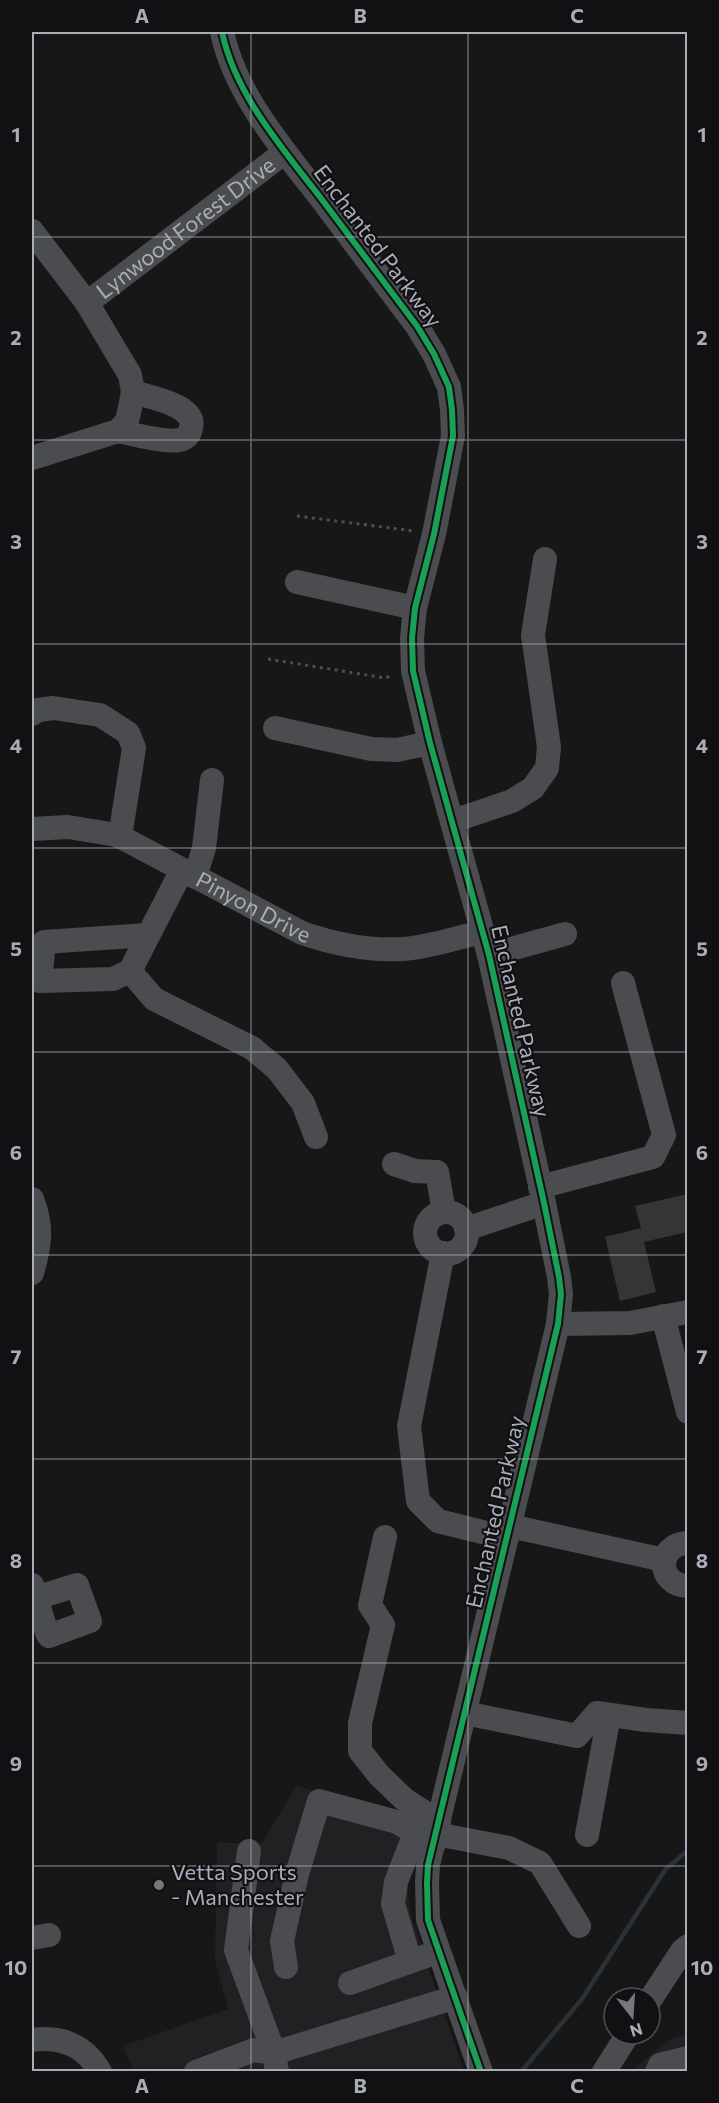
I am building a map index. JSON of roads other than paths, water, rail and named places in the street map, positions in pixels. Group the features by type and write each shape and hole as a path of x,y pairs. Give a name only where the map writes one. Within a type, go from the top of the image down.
{"street":[{"name":"Enchanted Parkway","path":"222,32 236,71 251,102 285,152 417,326 434,354 449,387 452,410 453,436 435,534 415,608 412,638 413,671 430,743 486,944 560,1277 561,1294 558,1324 509,1532 465,1713 431,1833 428,1865 428,1920 481,2072"},
{"name":"Lynwood Forest Drive","path":"87,303 285,152"},
{"name":"Lynwood Forest Drive","path":"32,231 87,303 130,375 133,392"},
{"path":"32,458 118,431 176,441 187,436 192,421 186,411 133,392 127,421 118,431"},
{"path":"453,821 512,801 533,788 547,768 549,747 533,635 544,559"},
{"path":"297,582 415,608"},
{"path":"32,714 38,710 52,708 100,715 128,733 134,748 120,837"},
{"path":"275,728 371,748 397,750 430,743"},
{"path":"148,935 44,942 40,981 113,979 130,971 148,935 204,848 212,780"},
{"name":"Pinyon Drive","path":"32,830 68,827 120,837 302,933 327,942 373,949 404,949 486,944 565,934"},
{"path":"130,971 154,999 252,1048 277,1069 303,1103 316,1137"},
{"path":"466,1229 542,1195 653,1157 664,1135 623,983"},
{"path":"394,1164 416,1171 437,1172 444,1212"},
{"path":"32,1199 39,1217 39,1248 32,1273"},
{"path":"444,1212 462,1219 466,1229 466,1238 459,1249 454,1252 443,1253 430,1247 425,1235 425,1228 432,1217 444,1212"},
{"path":"443,1253 409,1426 418,1501 438,1521 664,1560"},
{"path":"558,1324 630,1323 687,1312"},
{"path":"663,1316 687,1412"},
{"path":"385,1537 370,1605 383,1625 360,1723 360,1751 379,1775 404,1799 431,1833"},
{"path":"687,1543 678,1544 672,1548 664,1560 664,1568 671,1581 687,1589"},
{"path":"465,1713 577,1736 597,1713 687,1723"},
{"path":"587,1835 609,1715"},
{"path":"286,1967 282,1941 297,1874 319,1801 431,1833 509,1848 540,1863 579,1926"},
{"path":"410,1961 393,1904 396,1882 431,1833"},
{"path":"249,1851 236,1950 275,2062"},
{"path":"659,1986 681,1951 687,1946"},
{"path":"350,1983 440,1952"},
{"path":"196,2072 254,2050 275,2062 456,1997"},
{"path":"32,2040 61,2041 84,2050 100,2072"},
{"path":"604,2072 620,2046"},
{"path":"657,2072 660,2065 687,2058"}],"waterway":[{"path":"521,2072 582,1999 665,1870 688,1850"}],"place":[{"name":"Vetta Sports - Manchester","path":"159,1885"}]}
